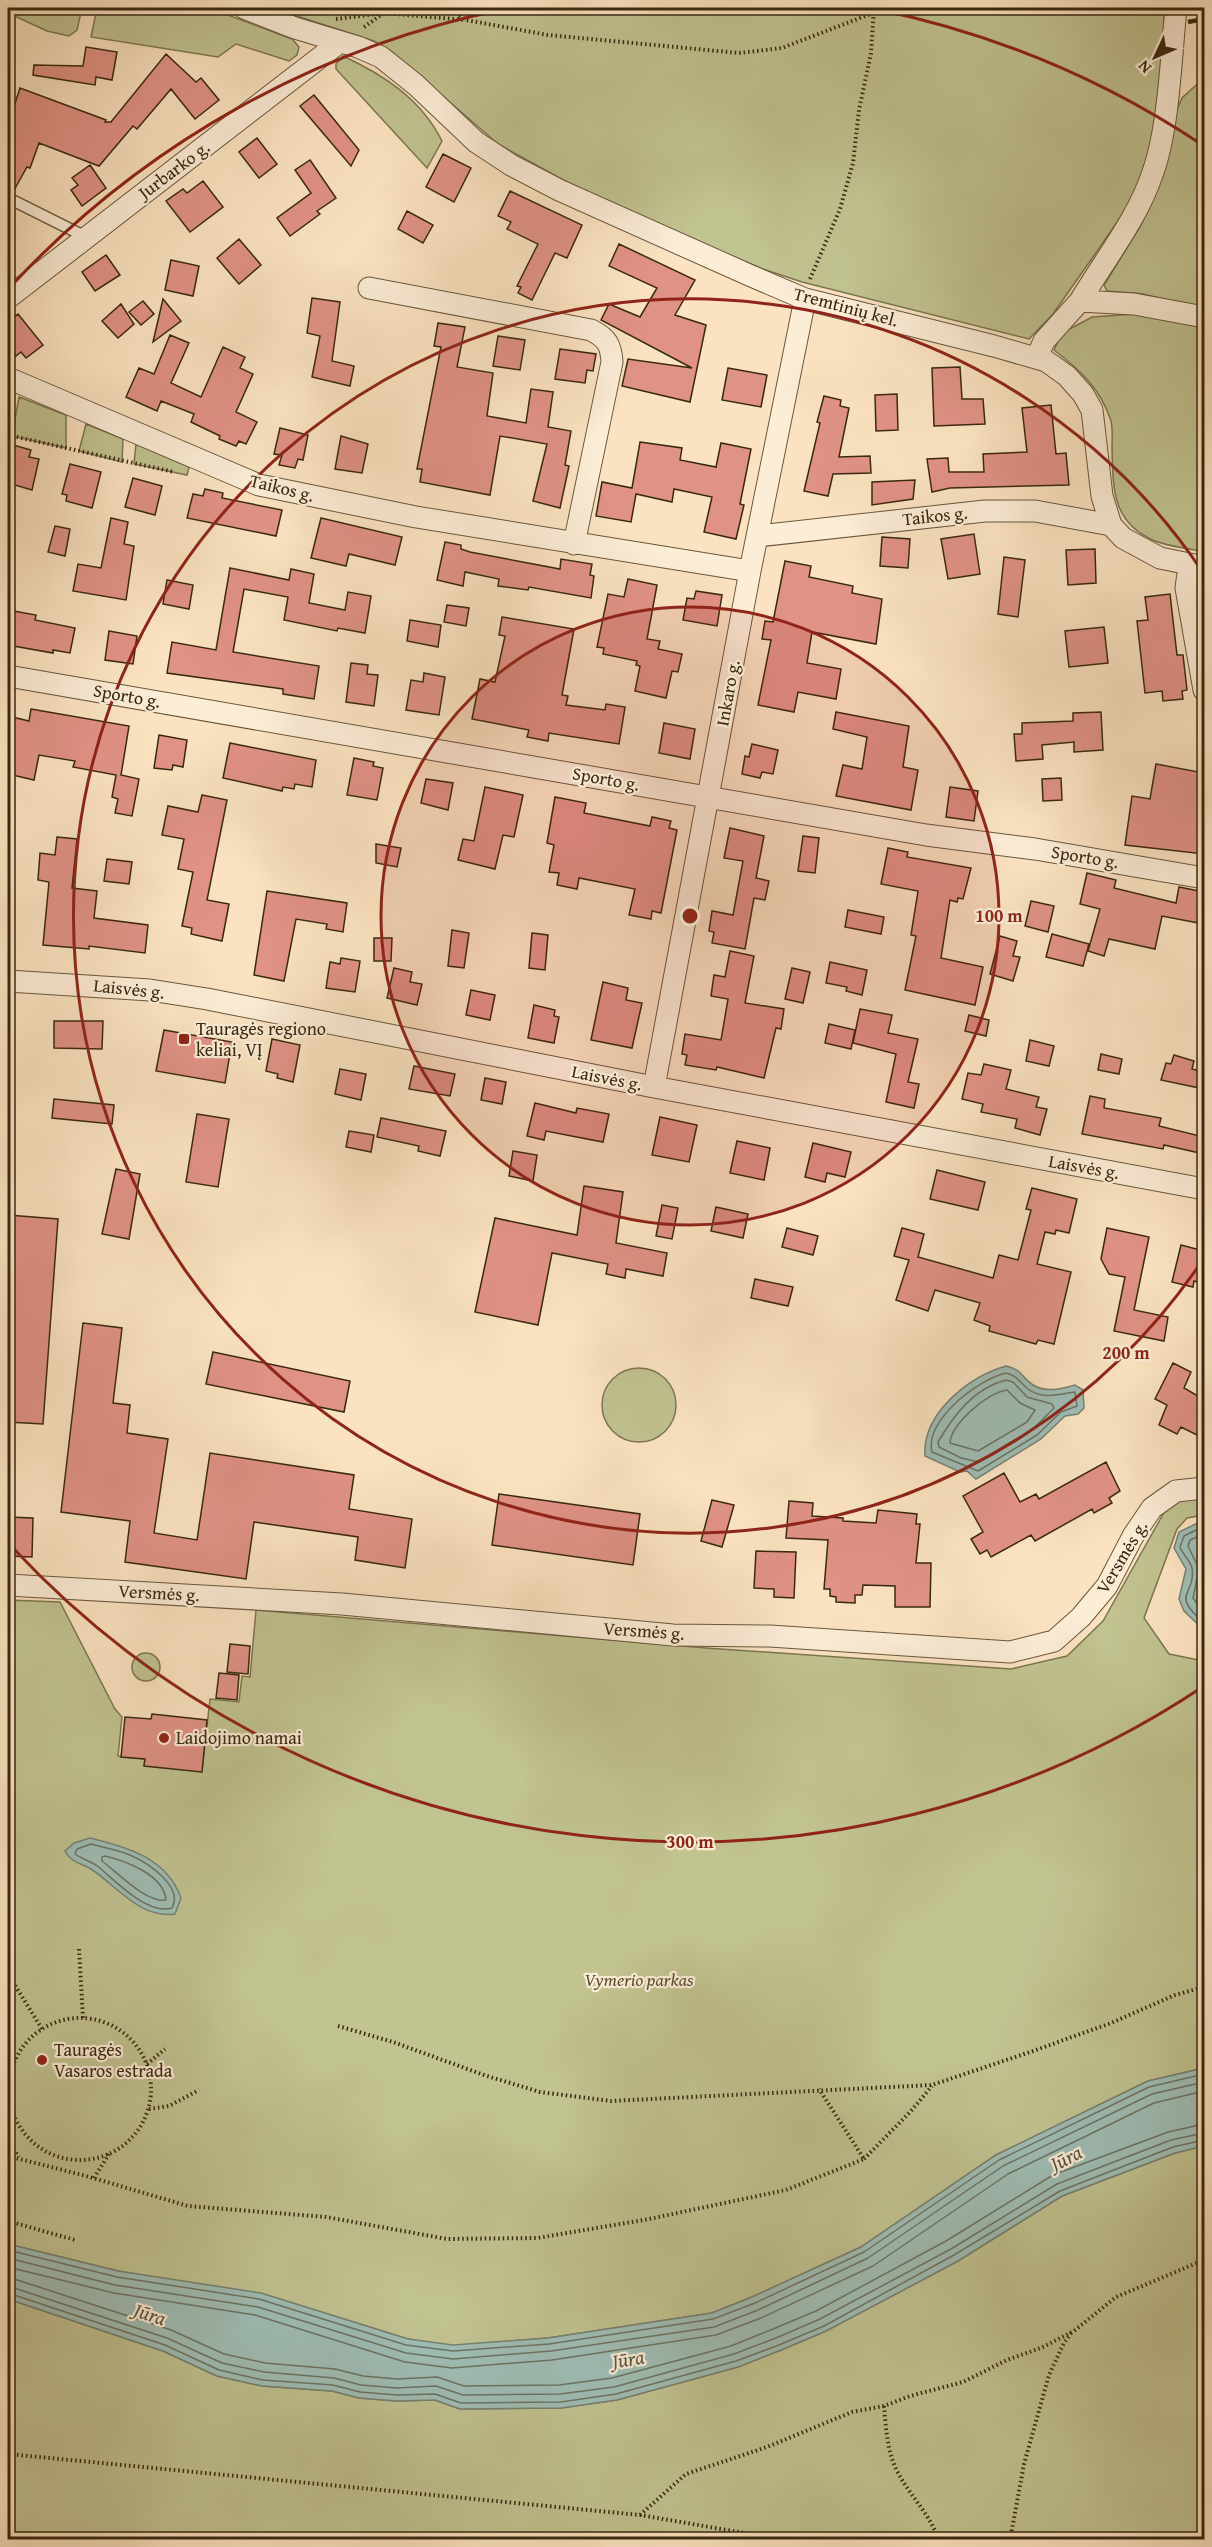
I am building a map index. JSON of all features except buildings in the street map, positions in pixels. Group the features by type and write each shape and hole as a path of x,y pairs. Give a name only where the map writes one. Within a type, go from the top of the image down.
{"street":[{"name":"Tremtinių kel.","path":"244,8 381,57 416,85 476,142 511,165 559,190 805,299 1037,357 1067,376 1083,393 1092,410 1103,502 1111,525"},
{"path":"1037,357 1044,340 1080,301 1138,208 1154,172 1161,144 1176,8"},
{"name":"Jurbarko g.","path":"8,298 340,42"},
{"path":"369,288 591,330 604,336 611,348 612,362 574,544"},
{"name":"Inkaro g.","path":"654,1087 750,571 805,299"},
{"path":"1080,301 1134,304 1204,318"},
{"name":"Taikos g.","path":"8,378 259,485 416,518 750,571"},
{"name":"Taikos g.","path":"758,536 985,511 1035,512 1111,525"},
{"path":"1111,525 1123,538 1141,549 1197,566 1186,588 1204,690"},
{"name":"Sporto g.","path":"8,676 926,835 1035,849 1204,878"},
{"name":"Laisvės g.","path":"8,981 150,990 207,999 654,1087 1204,1189"},
{"name":"Versmės g.","path":"8,1585 342,1604 673,1635 770,1636 1010,1652 1054,1641 1081,1617 1107,1586 1133,1536 1152,1508 1176,1491 1204,1488"}],"lane":[{"path":"8,198 86,237"}],"path":[{"path":"340,42 391,8"},
{"path":"448,8 466,20"},
{"path":"333,19 384,13 466,20 577,39 739,53 782,48 874,10 886,8"},
{"path":"805,299 810,278 840,208 853,163 859,110 871,53 874,10"},
{"path":"8,435 178,473"},
{"path":"8,1876 9,1898"},
{"path":"79,1949 82,2018"},
{"path":"8,1974 42,2029"},
{"path":"338,2026 393,2042 484,2076 540,2092 611,2101 932,2085 1111,2023 1175,1995 1204,1987"},
{"path":"82,2018 104,2022 134,2041 147,2064 151,2080 149,2109 141,2126 130,2140 109,2154 80,2160 51,2154 27,2136 16,2120 10,2107 10,2067 23,2047 42,2029 61,2020 82,2018"},
{"path":"147,2064 165,2049"},
{"path":"8,2156 94,2178 188,2206 326,2217 447,2239 538,2238 649,2219 786,2190 864,2159 911,2112 932,2085"},
{"path":"819,2089 864,2159"},
{"path":"149,2109 169,2106 199,2090"},
{"path":"8,2142 20,2158"},
{"path":"94,2178 109,2154"},
{"path":"8,2221 75,2240"},
{"path":"1010,2540 1024,2464 1049,2375 1064,2343 1074,2331 1116,2297 1204,2260"},
{"path":"640,2515 686,2474 767,2447 852,2412 884,2406 910,2396 963,2382 1074,2331"},
{"path":"884,2406 891,2457 898,2472 928,2514 939,2540"},
{"path":"8,2454 640,2515 785,2540"}],"green space":[{"path":"8,8 82,8 77,30 69,36 47,31 8,13"},
{"path":"97,8 209,8 292,39 299,47 297,55 289,61 236,44 218,57 91,37"},
{"path":"272,8 1164,8 1163,62 1155,136 1132,201 1053,314 1029,339 802,282 763,269 663,227 567,182 498,144 391,51 374,41"},
{"path":"343,56 373,71 400,90 433,126 442,141 427,168 336,69 336,64"},
{"path":"1204,78 1204,309 1143,294 1107,291 1104,285 1141,225 1162,176 1172,121 1182,98"},
{"path":"1135,314 1200,326 1204,329 1204,552 1155,541 1130,525 1118,503 1115,491 1112,427 1107,410 1102,399 1088,381 1054,350 1062,333 1092,317"},
{"path":"19,397 66,415 66,448 12,436"},
{"path":"86,424 123,439 122,462 79,451"},
{"path":"136,444 189,467 187,475 134,464"},
{"path":"639,1368 653,1371 665,1379 673,1391 676,1405 673,1419 665,1431 653,1439 639,1442 625,1439 613,1431 605,1419 602,1405 605,1391 613,1379 625,1371"},
{"name":"Vymerio parkas","path":"1204,1494 1204,1515 1187,1518 1177,1529 1144,1618 1169,1654 1204,1661 1204,2068 1148,2081 996,2155 861,2247 752,2297 712,2313 548,2338 453,2346 408,2339 292,2303 118,2271 8,2244 8,1600 60,1602 115,1709 122,1717 118,1756 145,1759 144,1765 202,1772 210,1699 239,1702 242,1676 250,1677 256,1610 706,1648 1011,1669 1067,1656 1103,1621 1166,1509 1182,1498"},
{"path":"146,1653 156,1657 160,1667 156,1677 146,1681 136,1677 132,1667 136,1657"},
{"path":"1204,2146 1204,2539 8,2540 8,2299 163,2351 217,2376 262,2386 332,2391 359,2398 397,2401 435,2400 460,2409 561,2408 617,2400 738,2367 781,2350 826,2331 958,2261 1062,2196 1175,2153"}],"water":[{"path":"1006,1366 1019,1372 1033,1385 1043,1389 1059,1389 1075,1385 1083,1390 1084,1408 1078,1414 1065,1416 1041,1439 976,1479 967,1471 960,1472 925,1456 926,1441 931,1426 950,1399 977,1379"},
{"path":"1204,1520 1204,1630 1184,1611 1179,1599 1186,1569 1174,1548 1179,1532"},
{"path":"90,1838 131,1850 156,1864 175,1884 181,1898 175,1914 162,1914 140,1906 91,1869 67,1855 65,1851 74,1843"},
{"name":"Jūra","path":"1204,2068 1204,2146 1175,2153 1062,2196 958,2261 826,2331 738,2367 617,2400 561,2408 460,2409 435,2400 397,2401 359,2398 332,2391 262,2386 217,2376 163,2351 8,2299 8,2244 118,2271 261,2293 408,2339 453,2345 548,2338 712,2313 861,2247 996,2155 1148,2081"}],"railway":[{"path":"1188,22 1204,19"}],"place":[{"name":"Tauragės regiono keliai, VĮ","path":"184,1039"},
{"name":"Laidojimo namai","path":"164,1738"},
{"name":"Tauragės Vasaros estrada","path":"42,2060"}]}
